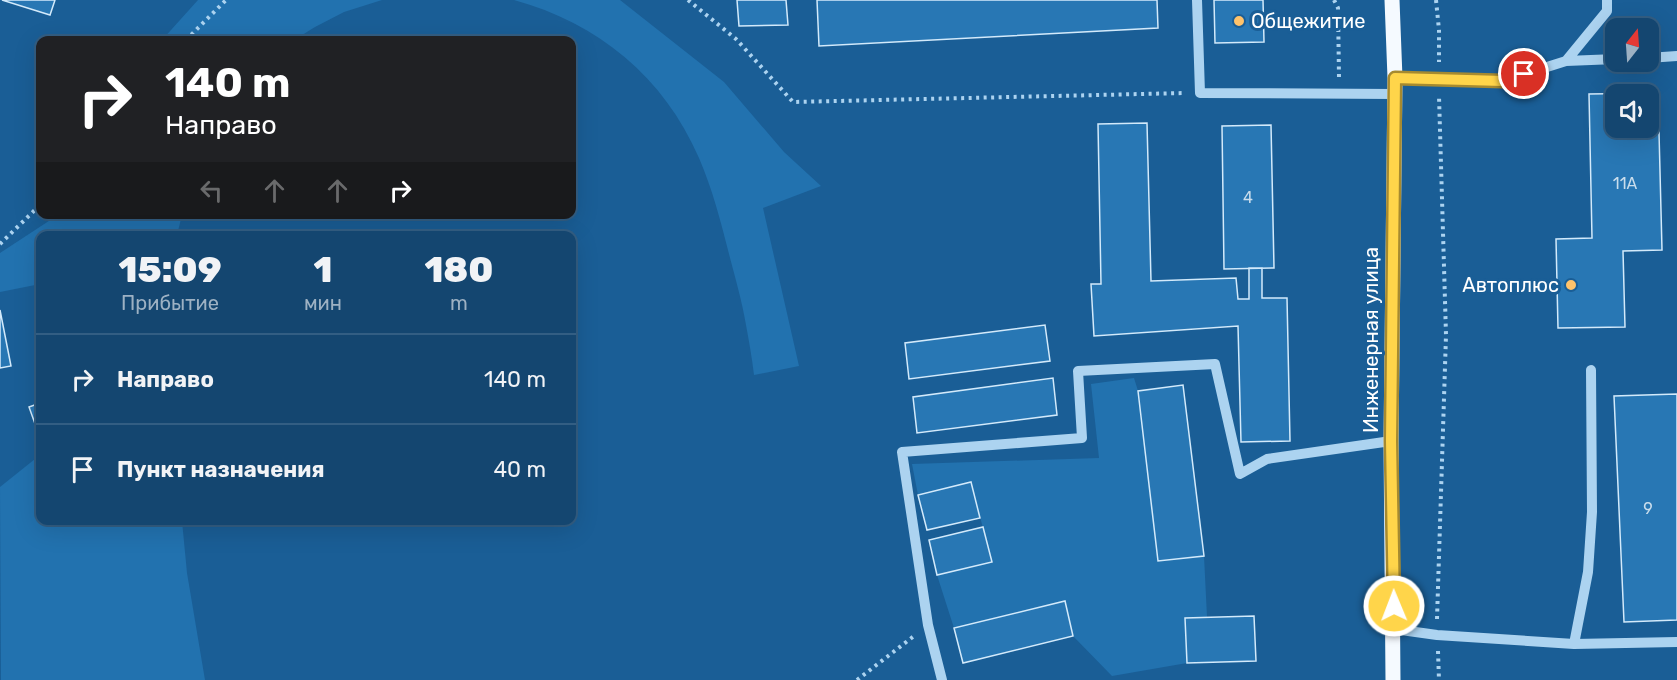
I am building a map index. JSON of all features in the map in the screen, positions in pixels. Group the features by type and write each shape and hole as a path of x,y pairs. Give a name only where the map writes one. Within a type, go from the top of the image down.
{"main road":[{"name":"Инженерная улица","path":"1392,0 1395,78 1391,441 1393,680"}],"lane":[{"path":"1197,0 1200,93 1394,94"},
{"path":"1566,61 1607,11 1607,0"},
{"path":"1659,57 1677,56"},
{"path":"1395,78 1503,81 1566,61 1605,59"},
{"path":"942,680 928,625 902,453 1082,438 1078,371 1215,364 1240,474 1267,459 1391,441"},
{"path":"1574,644 1588,572 1592,512 1591,370"},
{"path":"1394,629 1437,635 1574,644 1677,642"}],"path":[{"path":"190,36 226,0"},
{"path":"688,0 736,39 793,102 1200,93"},
{"path":"1334,0 1338,8 1339,93"},
{"path":"1436,0 1439,30 1446,335 1437,635 1439,680"},
{"path":"0,244 36,209"},
{"path":"857,680 928,625"}],"shaded area":[{"path":"198,0 382,0 344,12 300,36 166,36"},
{"path":"514,0 620,0 724,82 784,152 821,186 763,208 799,366 754,375 740,298 712,193 699,158 667,102 625,57 600,39 545,10"},
{"path":"51,219 181,219 178,231 36,231 36,285 0,292 0,253"},
{"path":"1134,378 1138,391 1158,561 1204,556 1207,617 1185,618 1187,663 1112,676 1073,636 1064,601 954,628 937,575 992,562 971,483 918,495 912,464 1099,458 1091,384"},
{"path":"36,458 36,525 182,525 187,573 205,680 1,680 0,487"}],"building":[{"path":"2,0 55,0 50,15"},
{"path":"737,0 786,0 788,25 739,26"},
{"path":"817,0 1157,0 1158,28 819,46"},
{"name":"Общежитие","path":"1214,0 1263,0 1264,42 1215,43"},
{"path":"1589,94 1605,94 1605,138 1659,138 1659,132 1662,250 1623,251 1625,327 1558,328 1556,239 1592,238"},
{"path":"1147,123 1151,281 1236,278 1238,299 1249,299 1249,268 1262,268 1262,298 1287,298 1290,441 1241,442 1238,326 1094,336 1091,284 1101,284 1098,124"},
{"path":"1271,125 1274,268 1224,269 1222,126"},
{"path":"0,310 11,366 0,368"},
{"path":"1045,325 1050,361 909,379 905,343"},
{"path":"1053,378 1057,415 917,433 913,397"},
{"path":"1183,385 1204,556 1158,561 1138,391"},
{"path":"1677,394 1677,620 1624,622 1614,396"},
{"path":"36,404 36,427 29,407"},
{"path":"971,482 980,518 927,530 918,495"},
{"path":"983,527 992,562 937,575 929,540"},
{"path":"1065,601 1073,636 963,663 954,628"},
{"path":"1254,616 1256,661 1187,663 1185,618"}],"place":[{"name":"Общежитие","path":"1239,21"},
{"name":"Автоплюс","path":"1571,285"}],"route":[{"path":"1394,606 1391,441 1395,78 1503,81 1524,74"}]}
